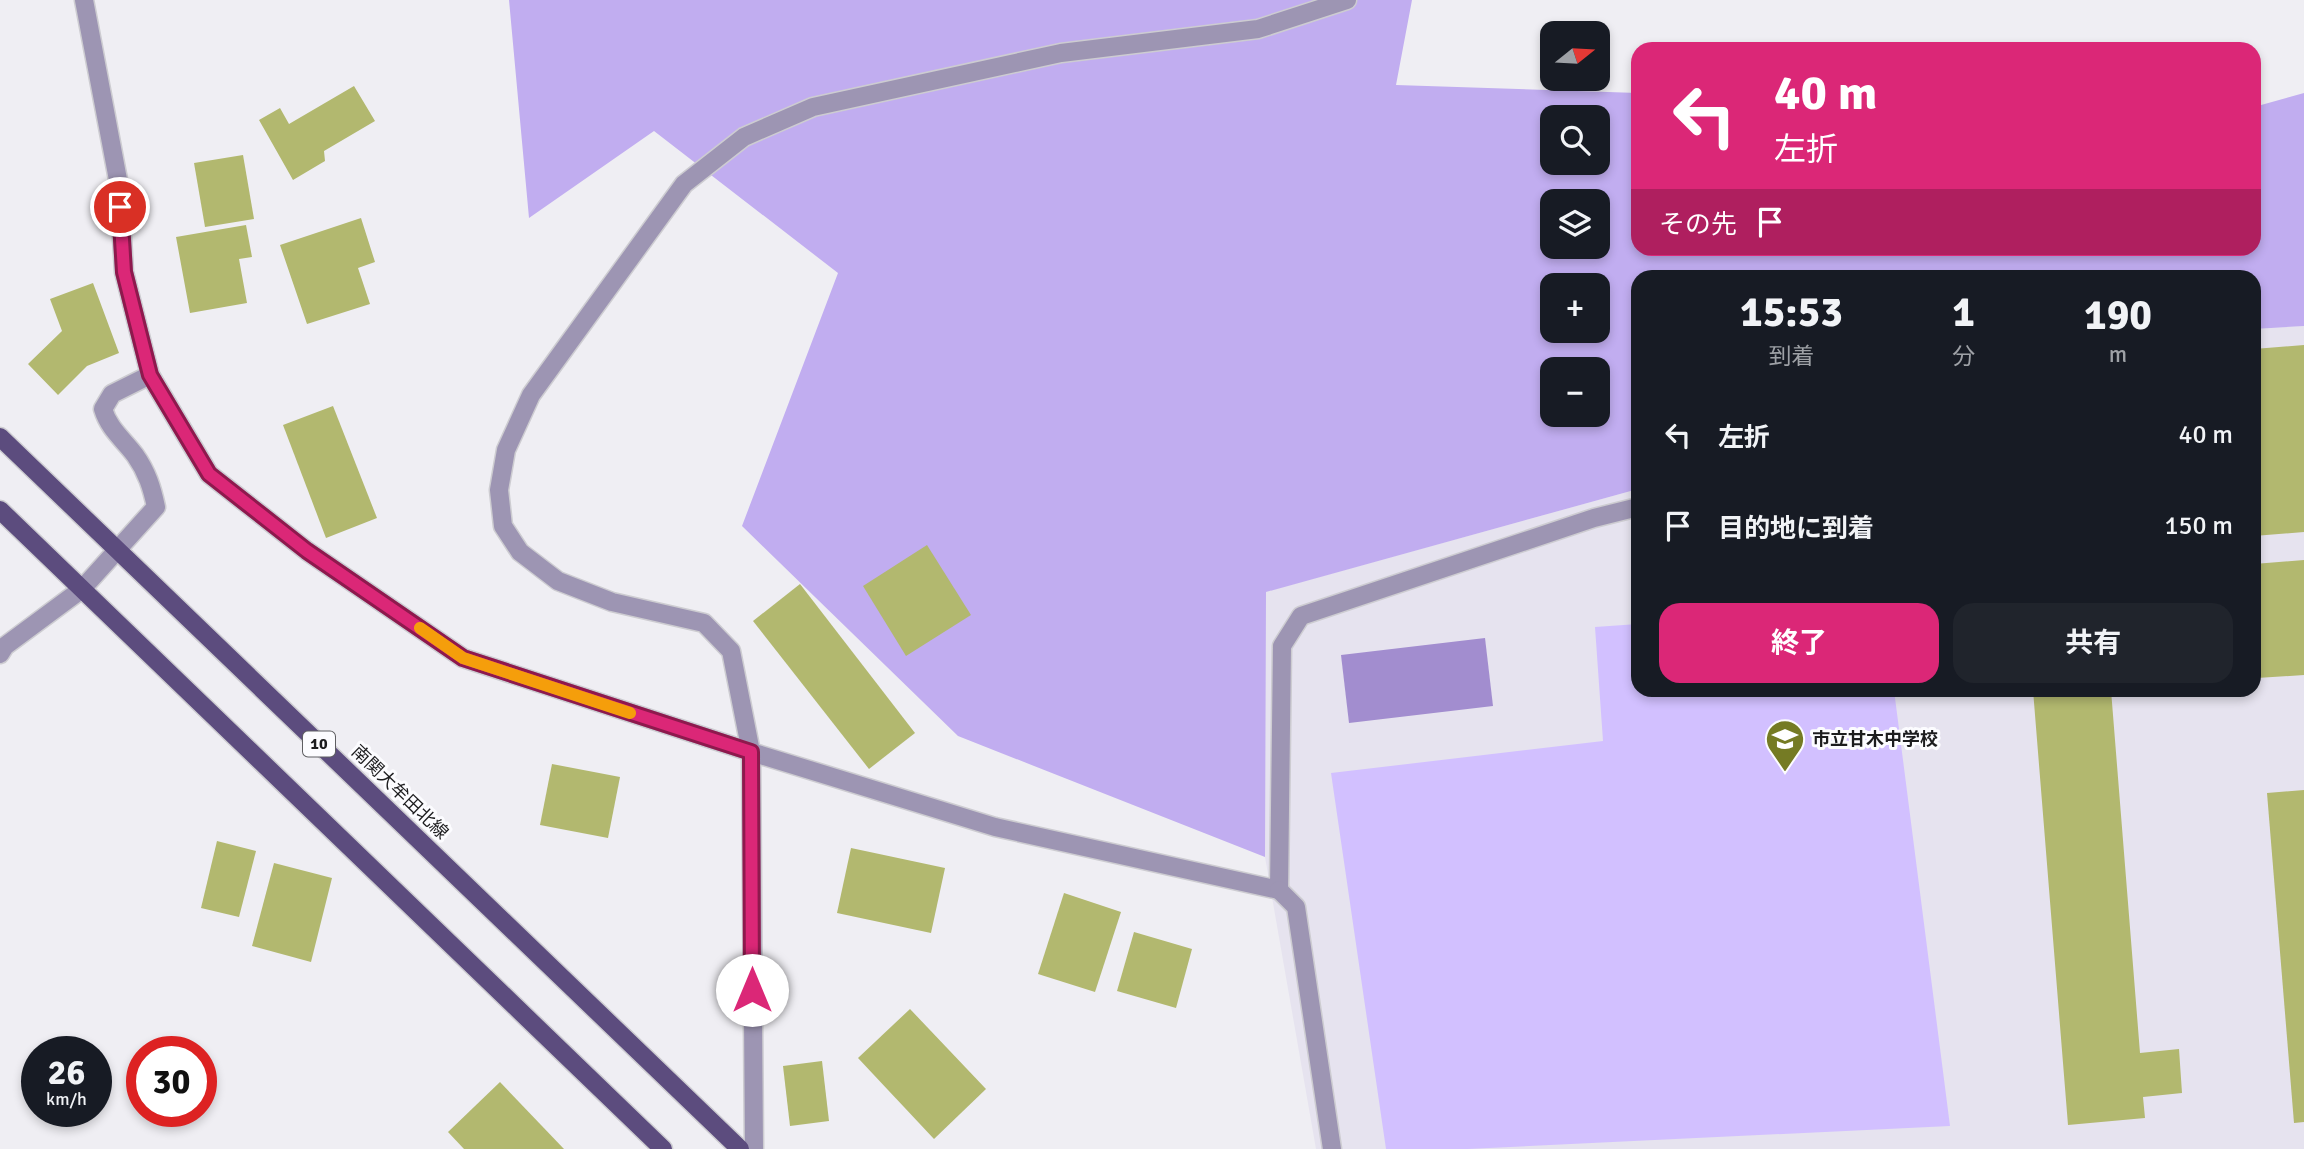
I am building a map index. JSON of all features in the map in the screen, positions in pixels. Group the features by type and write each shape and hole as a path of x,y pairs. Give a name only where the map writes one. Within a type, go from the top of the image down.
{"main road":[{"name":"南関大牟田北線","path":"0,437 740,1149"},
{"path":"0,510 663,1149"}],"street":[{"path":"84,0 119,185 124,272 150,375 209,474 307,551 463,658 751,752 995,827 1279,890 1296,907 1332,1149"},
{"path":"754,1149 751,752 731,651 704,623 612,602 558,581 520,552 503,526 499,490 506,450 531,396 684,184 744,137 813,107 1061,53 1258,29 1347,0"},
{"path":"0,654 5,646 82,589 116,548 156,507 151,483 135,456 107,424 103,409 112,394 150,375"},
{"path":"1279,890 1282,646 1301,616 1594,518 1631,509"}],"shaded area":[{"path":"509,0 1412,0 1396,85 1631,93 1631,256 2261,256 2261,105 2304,93 2304,326 2261,329 2261,270 1631,270 1631,491 1266,592 1265,857 958,736 742,526 838,273 654,131 529,218"},
{"name":"市立甘木中学校","path":"2304,326 2304,1149 1316,1149 1265,857 1265,592 1631,491 1631,697 2261,697 2261,329"},
{"path":"1631,624 1631,697 1895,697 1950,1126 1468,1149 1386,1149 1331,773 1603,741 1595,627"},
{"path":"1485,638 1493,706 1349,723 1341,655"}],"building":[{"path":"354,86 375,121 324,151 325,161 293,180 259,120 280,108 289,124"},
{"path":"243,155 254,219 205,227 194,163"},
{"path":"361,218 375,262 358,268 370,304 307,324 280,245"},
{"path":"246,225 252,257 239,259 247,303 190,313 176,237"},
{"path":"93,283 119,353 87,366 58,395 28,364 62,331 50,299"},
{"path":"2304,345 2304,532 2261,535 2261,348"},
{"path":"333,406 377,518 326,538 283,425"},
{"path":"927,545 971,615 906,656 863,586"},
{"path":"2304,560 2304,675 2261,678 2261,563"},
{"path":"800,584 915,733 869,769 753,621"},
{"path":"2034,697 2112,697 2140,1053 2179,1049 2182,1093 2143,1097 2145,1118 2068,1125"},
{"path":"552,764 620,777 608,838 540,825"},
{"path":"2304,790 2304,1122 2294,1123 2267,793"},
{"path":"217,841 256,851 239,917 201,908"},
{"path":"851,848 945,868 931,933 837,913"},
{"path":"274,863 332,878 311,962 252,946"},
{"path":"1064,893 1121,912 1095,992 1038,974"},
{"path":"1134,932 1192,949 1176,1008 1117,991"},
{"path":"910,1009 986,1089 934,1139 858,1058"},
{"path":"822,1061 829,1121 790,1126 783,1066"},
{"path":"500,1082 564,1149 464,1149 448,1132"}],"slow traffic":[{"path":"420,628 463,658 630,713"}],"place":[{"name":"市立甘木中学校","path":"1785,773"}],"route":[{"path":"120,207 124,272 150,375 209,474 307,551 463,658 751,752 752,990"}]}
